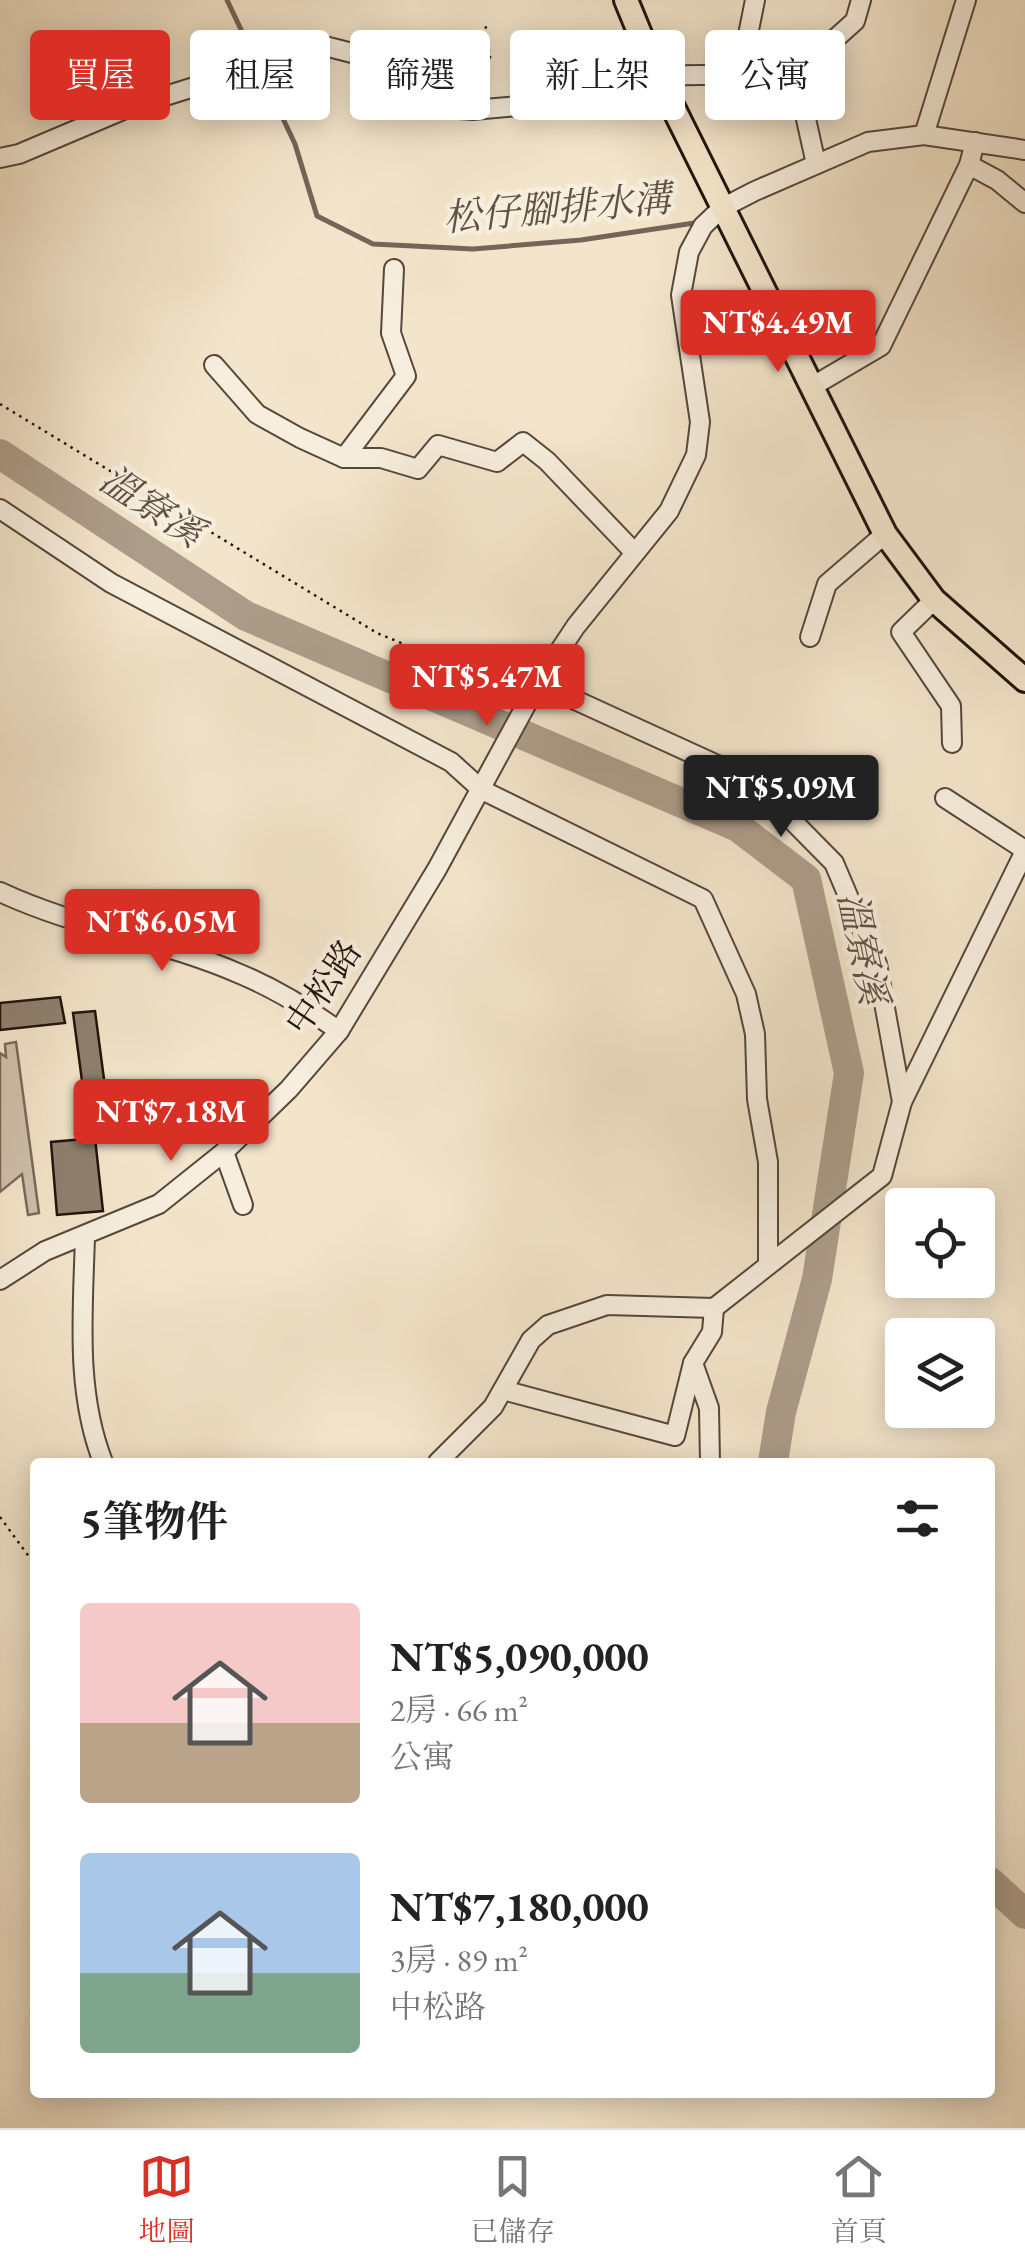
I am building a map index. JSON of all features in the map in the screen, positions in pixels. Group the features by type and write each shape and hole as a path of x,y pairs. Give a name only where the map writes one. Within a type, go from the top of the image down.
{"main road":[{"path":"626,0 638,30"},
{"path":"679,120 885,534 934,600 1025,680"}],"street":[{"path":"750,30 756,0"},
{"path":"845,30 855,21 860,0"},
{"path":"924,134 966,0"},
{"path":"0,158 194,88 285,43 305,41 350,53"},
{"path":"806,120 816,164"},
{"path":"902,1102 877,964 834,862 767,795 726,769 530,695 634,552 669,511 696,455 700,422 681,294 689,252 703,226 722,208 868,142 924,134 1025,150"},
{"path":"813,386 881,346 969,164 975,142"},
{"path":"969,164 1025,203"},
{"path":"344,458 406,376 391,333 394,269"},
{"path":"214,365 257,414 344,458 382,458 418,469 438,445 497,462 523,442 547,460 634,552"},
{"path":"0,509 110,583 451,762 482,790 703,899 746,994 754,1034 756,1099 768,1162 768,1265"},
{"path":"810,636 827,584 885,534"},
{"path":"934,600 901,632 951,706 952,743"},
{"name":"中松路","path":"2,1272 159,1204 224,1152 289,1089 339,1030 482,790 530,695"},
{"path":"442,1458 493,1407 531,1340 548,1324 607,1305 714,1308 882,1176 902,1102 1025,850 945,798"},
{"path":"0,892 46,914 236,972 296,1000 339,1030"},
{"path":"224,1152 243,1206"},
{"path":"85,1236 84,1372 94,1441 101,1458"},
{"path":"503,1390 676,1436 693,1362 712,1332 714,1308"},
{"path":"693,1362 710,1408 710,1458"}],"path":[{"path":"485,22 486,30"},
{"path":"0,404 377,633 530,695"},
{"path":"0,1517 30,1558"}],"shaded area":[{"path":"16,1042 39,1213 28,1215 22,1174 0,1192 0,1053 6,1057 5,1044"}],"building":[{"path":"60,997 65,1023 0,1030 0,1003"},
{"path":"95,1011 111,1132 89,1134 73,1013"},
{"path":"95,1138 103,1211 57,1215 51,1142"}],"waterway":[{"name":"松仔腳排水溝","path":"227,0 295,144 317,216 373,244 473,249 581,240 701,222"},
{"name":"溫寮溪","path":"0,454 246,616 738,827 806,879 849,1073 817,1279 781,1412 774,1458"},
{"name":"溫寮溪","path":"995,1887 1025,1914"}]}
